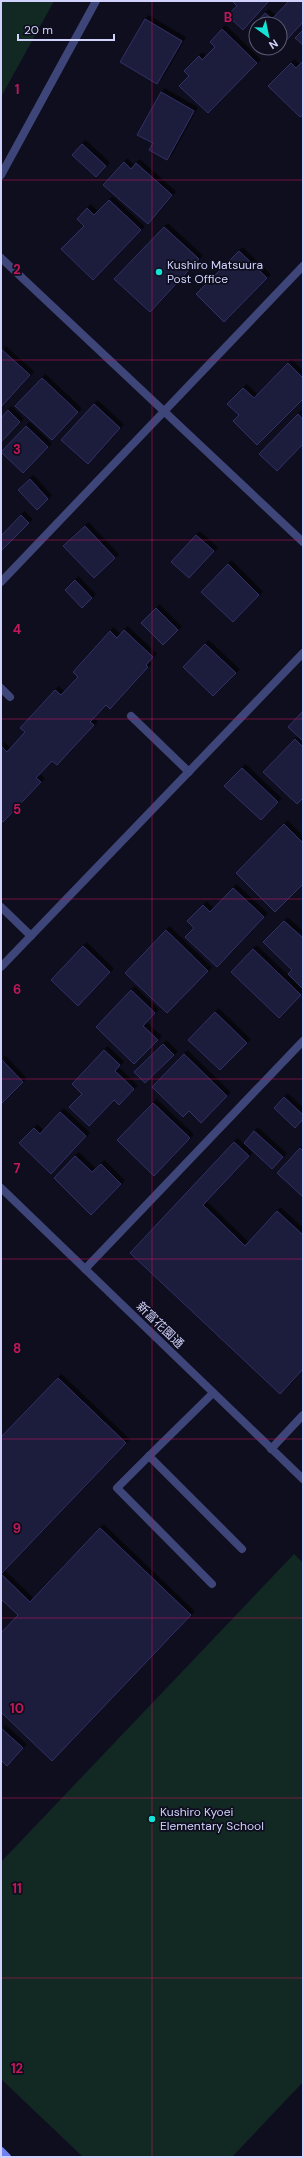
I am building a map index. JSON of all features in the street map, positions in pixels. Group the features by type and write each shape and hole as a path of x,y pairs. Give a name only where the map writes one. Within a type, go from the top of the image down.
{"street":[{"path":"1,175 96,1"},
{"path":"1,258 303,542"},
{"path":"1,582 303,266"},
{"path":"1,967 303,653"},
{"path":"1,688 10,697"},
{"path":"131,716 189,772"},
{"path":"1,907 31,936"},
{"path":"86,1269 303,1041"},
{"name":"新富花園通","path":"1,1188 270,1449 303,1479"},
{"path":"212,1584 117,1488 213,1393"},
{"path":"270,1449 303,1415"},
{"path":"149,1456 242,1549"},
{"path":"1,2151 8,2157"}],"green space":[{"path":"1,1 54,1 1,97"},
{"path":"294,1554 303,1563 303,2082 232,2157 83,2157 1,2079 1,1862"}],"building":[{"path":"232,1 269,1 256,16 248,16 248,24 243,30 227,15 237,6"},
{"path":"289,1 303,1 303,22 288,38 288,16 275,16"},
{"path":"145,19 182,41 157,84 120,62"},
{"path":"222,29 248,54 248,56 257,63 208,113 179,86 189,76 184,71 199,56 202,60 215,47 210,42"},
{"path":"303,30 303,45 295,38"},
{"path":"303,61 303,115 300,117 268,86 291,63 296,68"},
{"path":"161,92 194,111 167,160 149,150 153,143 137,135"},
{"path":"82,144 106,166 96,177 72,155"},
{"path":"124,162 131,169 136,163 172,195 148,224 103,185"},
{"path":"109,200 141,230 93,280 61,249 84,226 77,219 87,208 94,215"},
{"path":"164,227 199,259 150,312 114,279"},
{"path":"239,251 267,278 224,322 196,294"},
{"path":"1,349 30,375 1,407"},
{"path":"288,363 303,378 303,399 257,445 233,421 239,415 227,404 243,388 254,398"},
{"path":"42,378 78,412 52,440 15,406"},
{"path":"94,404 120,428 88,464 61,440"},
{"path":"8,410 20,422 1,442 1,418"},
{"path":"298,414 303,420 303,444 277,471 259,454"},
{"path":"26,426 48,447 23,473 1,452"},
{"path":"30,479 48,499 37,510 18,490"},
{"path":"21,515 29,523 1,551 1,536"},
{"path":"85,526 115,558 94,578 63,546"},
{"path":"196,535 214,551 189,578 171,562"},
{"path":"228,564 259,595 233,622 201,592"},
{"path":"75,580 92,598 82,608 65,590"},
{"path":"156,608 178,630 163,645 141,623"},
{"path":"124,630 153,657 146,665 148,667 110,709 106,705 90,722 94,725 57,765 52,761 36,778 41,782 3,822 1,820 1,746 7,752 25,732 20,728 55,690 61,695 78,677 73,672 110,631 117,638"},
{"path":"205,644 236,673 213,696 183,667"},
{"path":"303,711 303,741 288,727"},
{"path":"295,739 303,747 303,798 297,804 263,772"},
{"path":"242,768 278,802 261,820 224,786"},
{"path":"284,824 303,843 303,884 275,912 236,873"},
{"path":"233,888 264,917 217,967 185,937 194,928 187,921 203,905 210,912"},
{"path":"284,921 303,938 303,989 288,974 292,970 263,942"},
{"path":"166,930 208,971 167,1013 125,973"},
{"path":"83,946 110,972 78,1006 51,980"},
{"path":"253,949 301,995 279,1018 231,972"},
{"path":"131,990 155,1013 143,1026 158,1040 134,1064 96,1027"},
{"path":"215,1012 247,1043 220,1070 188,1040"},
{"path":"163,1044 174,1055 145,1083 134,1072"},
{"path":"104,1050 120,1065 115,1071 134,1089 119,1105 114,1100 89,1126 69,1107 82,1094 72,1084"},
{"path":"184,1054 227,1096 201,1123 189,1111 183,1117 152,1087"},
{"path":"1,1059 23,1082 1,1104"},
{"path":"284,1097 303,1115 303,1119 295,1128 274,1108"},
{"path":"153,1103 190,1138 154,1176 117,1140"},
{"path":"60,1112 86,1136 51,1174 19,1143 34,1128 40,1134"},
{"path":"254,1131 283,1157 272,1169 244,1143"},
{"path":"234,1142 249,1156 203,1205 245,1246 277,1211 303,1235 303,1369 280,1394 130,1253"},
{"path":"300,1148 303,1151 303,1197 277,1173"},
{"path":"75,1156 92,1172 101,1164 121,1184 91,1215 54,1178"},
{"path":"58,1378 126,1443 1,1574 1,1437"},
{"path":"100,1528 191,1615 52,1761 1,1712 1,1633 18,1615 1,1599 1,1574 30,1602"},
{"path":"1,1728 23,1748 7,1766 1,1760"}],"place":[{"name":"Kushiro Matsuura Post Office","path":"159,272"},
{"name":"Kushiro Kyoei Elementary School","path":"152,1819"}]}
